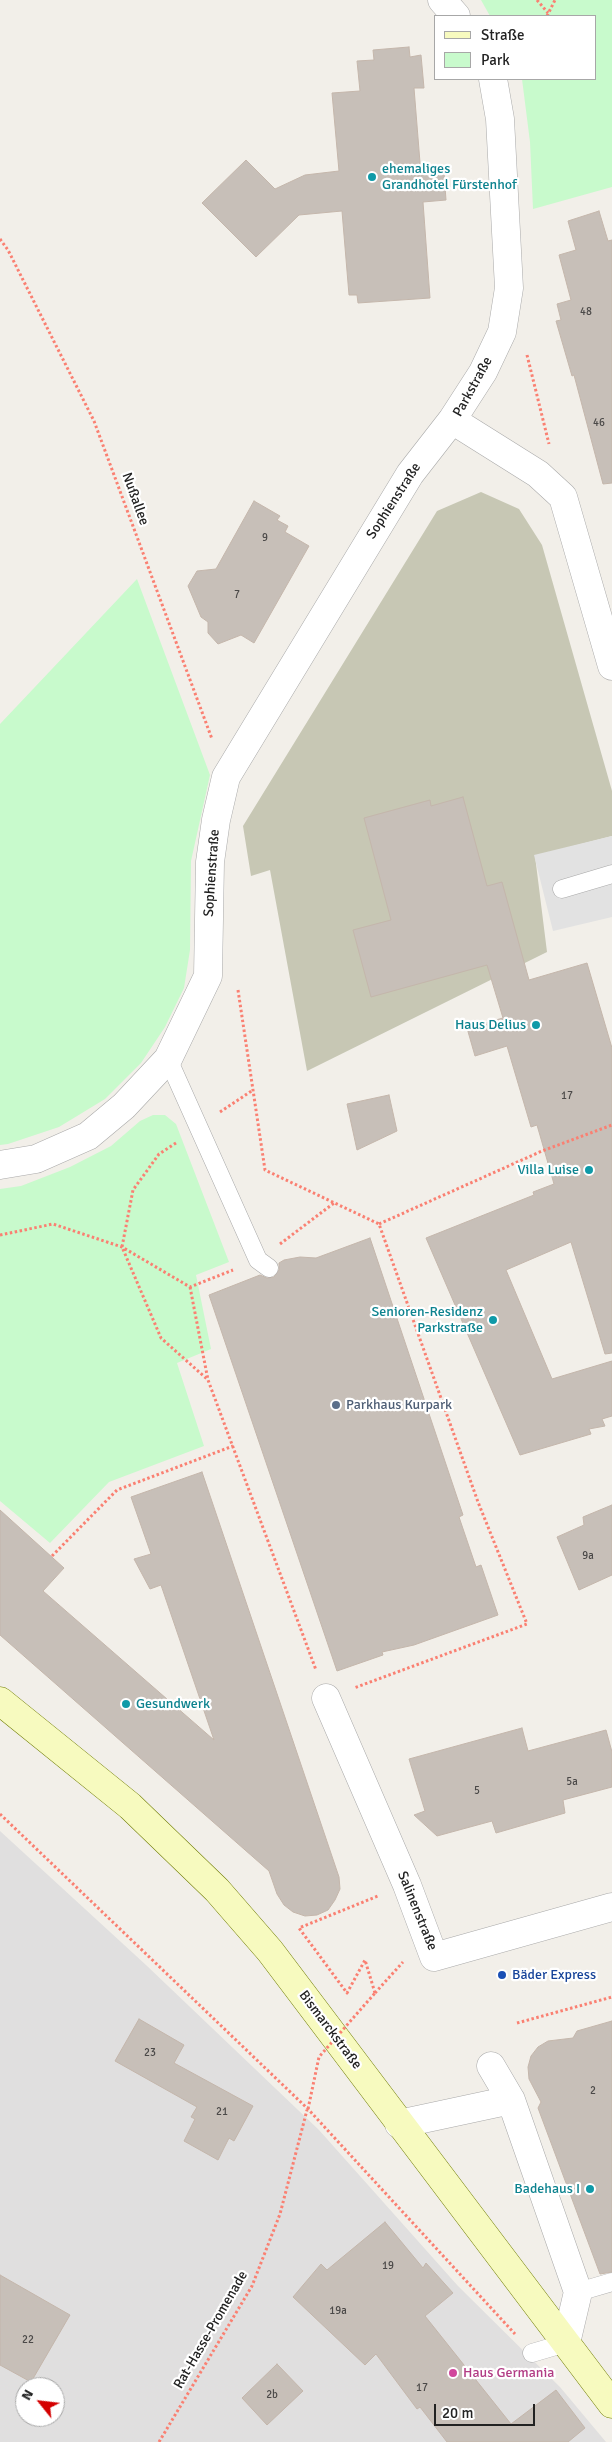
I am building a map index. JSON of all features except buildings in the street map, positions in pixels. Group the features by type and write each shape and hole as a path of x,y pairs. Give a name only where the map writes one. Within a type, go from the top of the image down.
{"main road":[{"name":"Bismarckstraße","path":"0,1700 130,1806 217,1890 270,1950 399,2124 612,2404"}],"street":[{"path":"442,0 455,15"},
{"name":"Parkstraße","path":"492,80 500,119 509,288 502,332 483,372 452,420 538,474 563,497 612,666"},
{"name":"Sophienstraße","path":"0,1165 36,1159 88,1136 124,1106 168,1059 208,976 210,862 216,820 226,777 410,474 452,420"},
{"name":"Salinenstraße","path":"326,1698 407,1885 434,1957 612,1907"},
{"path":"491,2066 511,2100 578,2292 566,2343"},
{"path":"399,2124 511,2100"}],"lane":[{"path":"562,889 612,874"},
{"path":"168,1059 264,1264"},
{"path":"578,2292 612,2282"},
{"path":"532,2353 566,2343"}],"path":[{"path":"537,0 548,15 555,0"},
{"name":"Nußallee","path":"0,239 8,250 94,421 226,777"},
{"path":"525,351 551,451"},
{"path":"190,1287 208,1380 326,1698 527,1624 478,1502 379,1224 265,1170 253,1090"},
{"path":"379,1224 542,1151 612,1125"},
{"path":"159,1154 133,1190 122,1247 161,1338 208,1380"},
{"path":"0,1235 53,1224 122,1247 190,1287 264,1264 334,1203"},
{"path":"52,1556 117,1490 233,1446"},
{"path":"0,1814 308,2109 532,2353"},
{"path":"375,1994 366,1960 348,1993 299,1928 407,1885"},
{"name":"Rat-Hasse-Promenade","path":"159,2442 252,2286 280,2214 308,2109 319,2056 402,1963"},
{"path":"517,2023 612,1997"}],"shaded area":[{"path":"481,492 519,509 542,545 612,791 612,836 535,856 547,952 307,1071 270,870 251,876 243,826 437,511"},
{"path":"612,836 612,917 553,931 534,855"},
{"path":"0,1831 146,1965 319,2130 458,2286 560,2387 606,2442 0,2442"}],"green space":[{"path":"481,0 612,0 612,187 533,209 530,142 522,80 597,80 597,15 489,15"},
{"path":"137,579 210,775 191,861 190,950 184,988 165,1027 141,1063 105,1099 59,1127 0,1145 0,724"},
{"path":"153,1115 165,1115 176,1124 229,1262 196,1275 211,1349 177,1363 204,1446 109,1482 50,1543 0,1501 0,1189 21,1186 70,1167 111,1146 140,1121"}],"place":[{"name":"ehemaliges Grandhotel Fürstenhof","path":"372,177"},
{"name":"Haus Delius","path":"536,1025"},
{"name":"Villa Luise","path":"589,1170"},
{"name":"Senioren-Residenz Parkstraße","path":"493,1320"},
{"name":"Parkhaus Kurpark","path":"336,1405"},
{"name":"Gesundwerk","path":"126,1704"},
{"name":"Bäder Express","path":"502,1975"},
{"name":"Badehaus I","path":"590,2189"},
{"name":"Haus Germania","path":"453,2373"}]}
